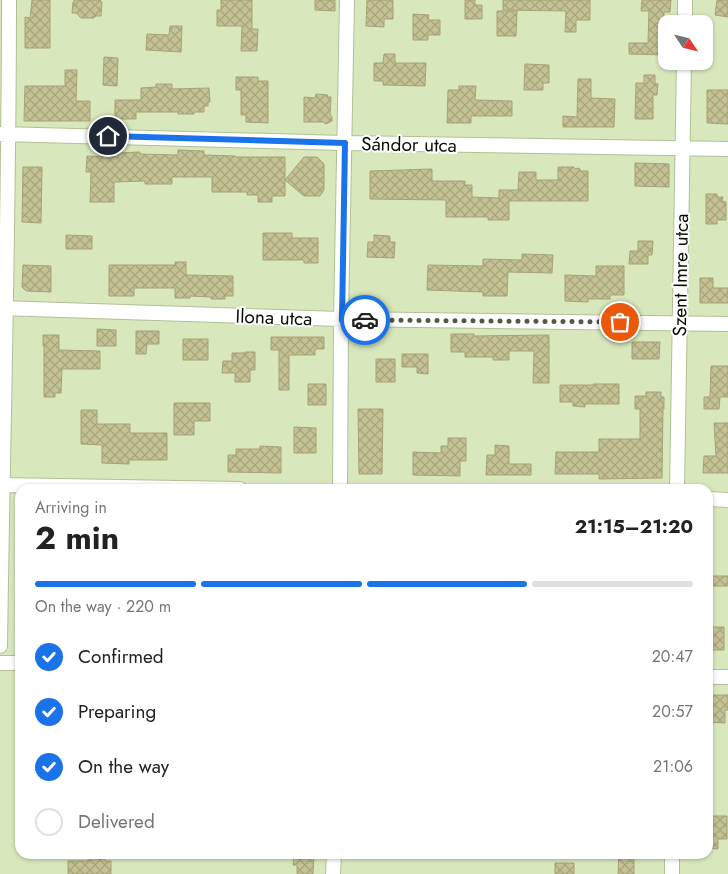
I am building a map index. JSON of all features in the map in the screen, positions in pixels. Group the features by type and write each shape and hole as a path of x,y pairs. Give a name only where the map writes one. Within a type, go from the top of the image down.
{"street":[{"path":"0,646 5,134 9,0"},
{"path":"340,484 348,0"},
{"path":"685,15 686,0"},
{"name":"Szent Imre utca","path":"677,484 684,70"},
{"name":"Sándor utca","path":"5,134 345,143 728,149"},
{"name":"Ilona utca","path":"3,308 342,320 728,324"},
{"path":"1,485 15,485"},
{"path":"713,500 728,500"},
{"path":"0,663 15,663"},
{"path":"713,676 728,677"},
{"path":"333,874 334,859"},
{"path":"672,859 672,874"}],"building":[{"path":"32,0 50,0 50,48 25,48 25,17 30,18"},
{"path":"74,0 101,0 101,16 81,18 76,13 72,13"},
{"path":"221,0 252,0 252,29 258,29 257,51 241,51 242,26 217,26 217,10 221,10"},
{"path":"315,0 335,0 335,11 315,10"},
{"path":"367,0 393,0 393,19 384,19 384,27 366,26"},
{"path":"465,0 475,0 475,5 482,5 482,19 465,19"},
{"path":"503,0 590,0 590,20 576,20 576,32 565,32 566,11 503,10"},
{"path":"642,0 671,0 670,12 658,15 658,55 629,54 629,43 648,43 649,11 641,11"},
{"path":"717,0 728,0 728,17 715,15"},
{"path":"497,11 517,11 516,36 497,36"},
{"path":"413,14 429,15 428,20 440,20 440,35 428,35 428,40 413,40"},
{"path":"170,26 182,26 181,52 146,50 147,34 169,35"},
{"path":"384,54 395,54 395,63 426,63 425,86 383,85 383,81 374,81 374,63 383,63"},
{"path":"104,57 118,58 117,86 103,85"},
{"path":"525,64 549,65 549,83 543,83 543,90 524,90"},
{"path":"65,70 77,70 76,101 90,101 90,121 24,121 25,86 65,86"},
{"path":"644,75 655,75 655,83 658,84 657,95 653,95 653,119 635,119 636,83 644,83"},
{"path":"236,77 258,77 258,81 268,81 268,123 246,122 246,115 241,115 241,90 236,90"},
{"path":"578,79 591,79 591,98 615,99 614,127 563,127 563,116 577,117"},
{"path":"156,84 172,84 172,89 209,88 210,102 208,102 208,106 204,106 204,112 194,112 194,114 136,112 136,119 115,119 115,100 141,100 141,88 156,87"},
{"path":"459,86 476,86 475,100 512,101 512,116 471,116 471,123 447,123 448,90 459,90"},
{"path":"707,90 728,90 728,124 707,123"},
{"path":"316,94 331,97 330,114 332,121 326,124 323,122 304,122 304,97 315,98"},
{"path":"178,150 204,151 204,155 285,157 285,196 272,196 272,202 258,202 258,195 247,195 247,192 212,192 212,177 172,177 172,184 145,184 145,181 114,182 114,202 90,202 91,172 86,172 87,156 118,157 118,153 140,152 140,154 178,155"},
{"path":"304,157 317,157 324,164 324,190 320,196 304,196 285,180"},
{"path":"635,163 669,164 669,187 635,186"},
{"path":"23,167 42,167 41,223 22,222"},
{"path":"558,167 574,167 575,169 579,168 581,171 588,171 588,201 509,201 509,220 488,220 488,217 446,217 446,200 370,199 370,171 432,169 432,181 465,181 465,185 472,185 472,197 499,198 499,190 518,190 519,172 536,172 536,180 558,180"},
{"path":"706,194 717,194 717,197 723,197 722,201 726,202 726,220 717,220 717,224 706,224"},
{"path":"263,233 292,233 292,238 318,238 318,263 304,263 304,260 263,260"},
{"path":"66,235 92,236 92,249 66,249"},
{"path":"374,235 390,236 390,242 395,242 394,258 367,257 368,242 374,242"},
{"path":"638,241 653,241 652,255 648,255 648,264 629,264 630,251 638,251"},
{"path":"522,254 553,255 552,273 508,272 507,296 483,296 483,292 427,290 428,265 483,266 483,259 522,260"},
{"path":"175,262 186,262 186,275 233,276 233,296 225,296 225,299 190,296 190,298 175,298 175,288 134,288 134,296 109,296 109,265 175,265"},
{"path":"23,265 51,266 51,292 26,291 22,287"},
{"path":"596,266 624,266 624,295 610,295 610,299 588,299 588,302 565,301 565,275 596,276"},
{"path":"700,278 713,278 713,288 728,288 728,303 700,303"},
{"path":"97,329 116,330 116,346 97,346"},
{"path":"136,331 159,331 159,344 147,344 146,354 136,354"},
{"path":"451,334 474,334 474,336 549,335 549,383 533,383 534,351 509,351 509,360 493,360 493,357 465,357 465,352 451,352"},
{"path":"43,335 59,335 59,350 100,351 100,369 62,369 61,393 55,393 55,397 44,397"},
{"path":"271,337 324,337 324,349 315,349 315,355 289,355 289,390 279,390 279,350 271,350"},
{"path":"183,339 208,339 208,360 183,360"},
{"path":"632,342 660,342 659,359 632,359"},
{"path":"255,352 255,370 250,370 250,382 235,382 235,373 222,373 223,361 232,361 232,353"},
{"path":"402,354 428,354 428,374 417,373 417,367 402,367"},
{"path":"376,359 395,359 395,382 376,382"},
{"path":"711,366 728,366 728,397 720,397 719,409 704,409 704,397 710,397"},
{"path":"308,384 326,384 326,405 308,405"},
{"path":"619,384 619,404 585,404 585,407 573,406 573,402 560,402 560,385"},
{"path":"646,392 661,392 661,397 664,397 662,478 599,479 599,474 555,474 556,452 599,452 599,439 640,439 640,409 635,409 635,396 646,396"},
{"path":"174,403 210,403 210,421 194,421 194,435 174,435"},
{"path":"358,409 383,409 382,474 359,474"},
{"path":"81,410 97,410 97,424 130,424 130,433 167,433 167,460 129,460 129,464 102,463 102,445 81,444"},
{"path":"714,423 728,423 728,473 703,473 704,456 716,456"},
{"path":"294,427 316,428 316,453 294,453"},
{"path":"448,438 466,438 466,461 460,461 460,476 413,475 413,452 441,453 441,446 448,446"},
{"path":"495,445 509,446 509,464 531,464 531,475 486,475 487,455 495,455"},
{"path":"260,446 281,447 281,473 228,472 228,455 236,455 236,449 260,449"},
{"path":"713,576 728,576 728,586 713,586"},
{"path":"713,627 724,627 724,650 713,650"},
{"path":"713,695 728,695 728,710 725,710 725,723 713,722"},
{"path":"713,816 727,816 727,839 718,839 718,849 713,848"},
{"path":"105,859 105,861 111,861 111,874 68,874 68,861"},
{"path":"294,859 314,859 313,874 297,874 297,865 293,865"},
{"path":"619,859 634,859 634,874 618,874"},
{"path":"555,863 574,863 574,874 555,874"}],"way so far":[{"path":"365,320 620,322"}],"route":[{"path":"108,136 345,143 342,320 365,320"}]}
